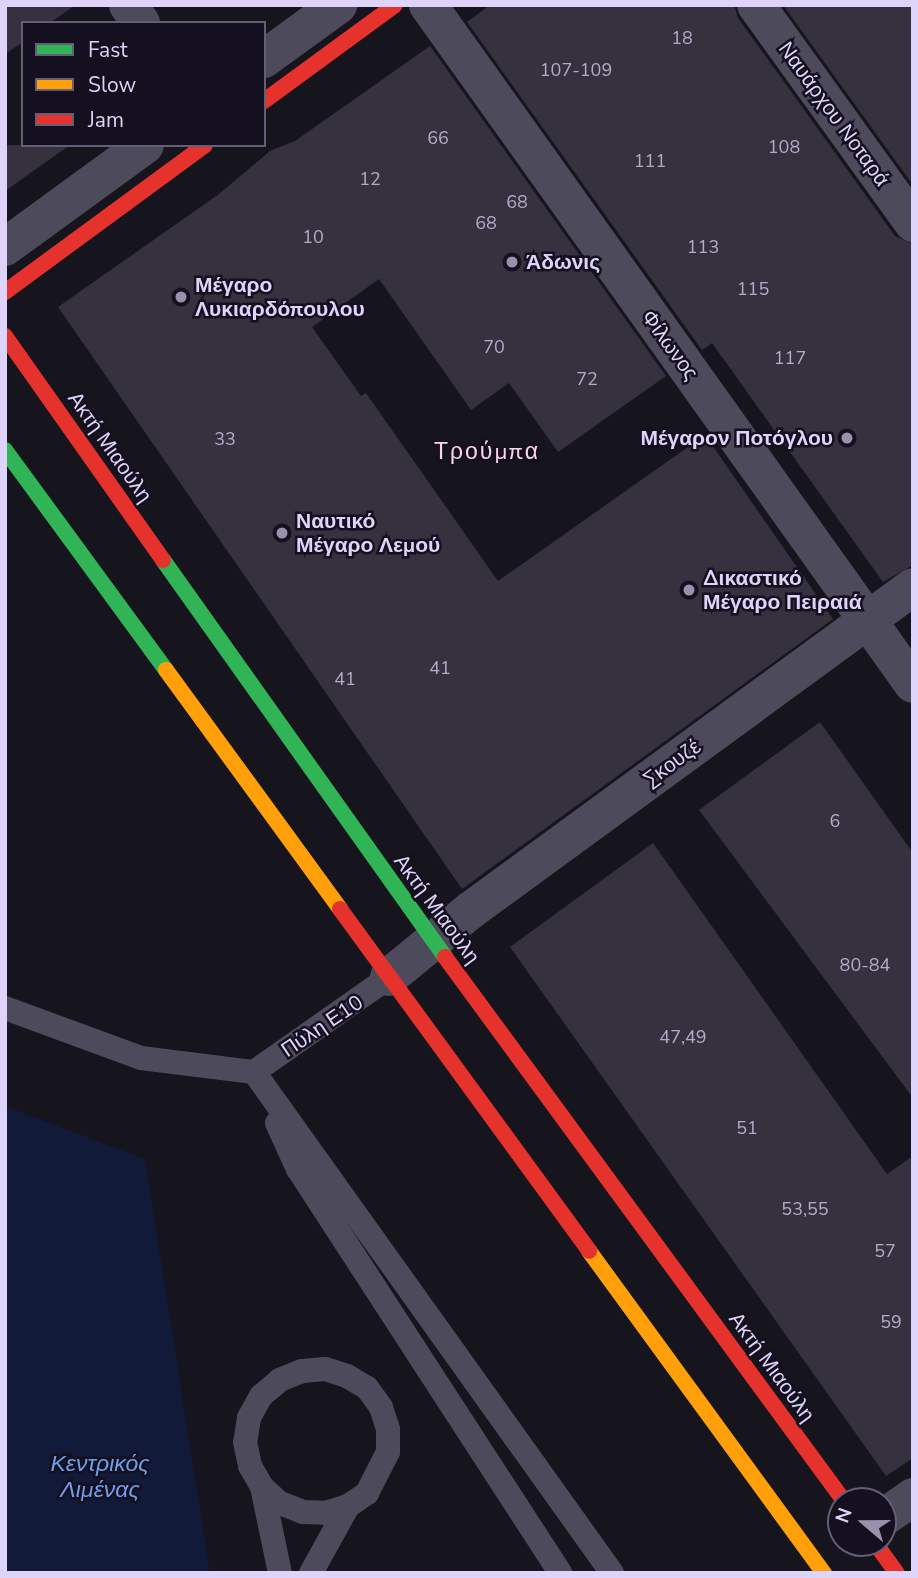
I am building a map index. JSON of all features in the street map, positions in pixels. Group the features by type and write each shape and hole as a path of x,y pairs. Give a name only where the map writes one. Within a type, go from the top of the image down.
{"main road":[{"path":"266,100 395,5"},
{"path":"5,292 202,147"},
{"name":"Ακτή Μιαούλη","path":"5,336 433,942 835,1487"},
{"path":"5,450 824,1573"},
{"path":"885,1557 897,1573"}],"street":[{"path":"128,5 140,21"},
{"path":"266,58 338,5"},
{"name":"Φίλωνος","path":"428,5 913,684"},
{"name":"Ναυάρχου Νοταρά","path":"756,5 913,223"},
{"path":"5,247 142,147"},
{"name":"Σκουζέ","path":"389,977 913,587"},
{"path":"897,1508 913,1497"}],"lane":[{"name":"Πύλη Ε10","path":"254,1072 357,1004 389,977"},
{"path":"5,1008 141,1058 254,1072 612,1573"},
{"path":"254,1072 298,1169 559,1573"},
{"path":"262,1487 280,1503 303,1512 326,1513 348,1506 367,1493 381,1474 388,1452 388,1429 381,1407 366,1388 325,1369 302,1371 280,1380 261,1396 249,1418 245,1442 250,1466 262,1487 280,1573"},
{"path":"311,1573 348,1506"}],"water":[{"name":"Κεντρικός Λιμένας","path":"5,1106 145,1159 210,1573 5,1573"}],"building":[{"path":"5,5 75,5 53,21 21,21 21,43 5,54"},
{"path":"490,5 734,5 738,18 895,236 913,244 913,565 883,582 712,343 702,350 467,22"},
{"path":"783,5 913,5 913,185"},
{"path":"430,46 666,376 558,452 509,383 471,410 379,279 312,327 361,396 366,393 498,581 705,435 833,619 462,889 58,307 219,194 270,151 295,141"},
{"path":"5,145 67,147 5,191"},
{"path":"820,722 913,853 913,1098 699,810"},
{"path":"653,843 887,1174 913,1156 913,1458 886,1476 510,947"}],"traffic: fast":[{"path":"5,450 166,670"},
{"path":"163,560 445,957"}],"traffic: slow":[{"path":"166,670 340,909"},
{"path":"589,1251 824,1573"}],"traffic: jam":[{"path":"266,100 395,5"},
{"path":"5,292 202,147"},
{"path":"5,336 163,560"},
{"path":"340,909 589,1251"},
{"path":"445,957 834,1487"},
{"path":"885,1557 897,1573"}],"place":[{"name":"Άδωνις","path":"512,262"},
{"name":"Μέγαρο Λυκιαρδόπουλου","path":"181,297"},
{"name":"Μέγαρον Ποτόγλου","path":"847,438"},
{"name":"Ναυτικό Μέγαρο Λεμού","path":"282,533"},
{"name":"Δικαστικό Μέγαρο Πειραιά","path":"689,590"}],"district":[{"name":"Τρούμπα","path":"487,452"}]}
